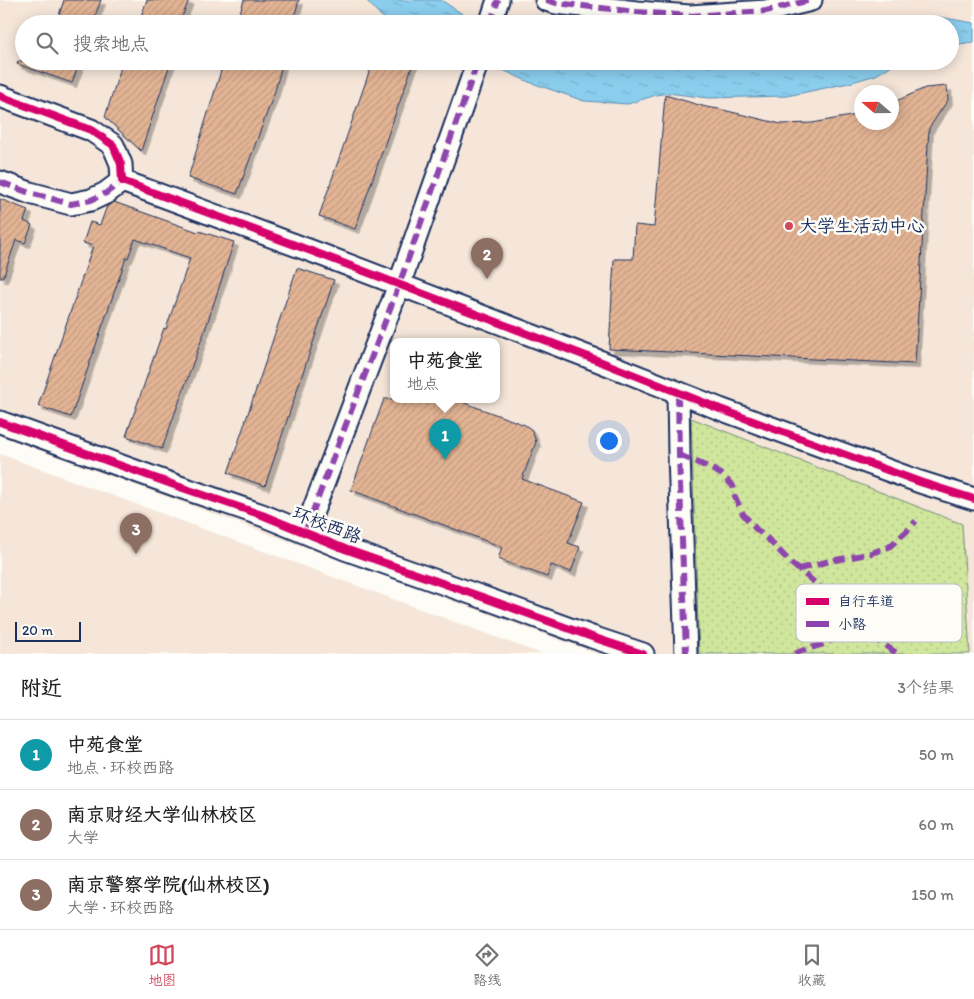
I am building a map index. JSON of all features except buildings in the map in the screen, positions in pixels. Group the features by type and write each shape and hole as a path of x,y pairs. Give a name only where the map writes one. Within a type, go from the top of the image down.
{"street":[{"path":"546,0 556,3 678,15"},
{"path":"705,15 766,11 812,0"},
{"path":"305,532 399,285 475,70"},
{"path":"0,96 91,130 113,145 120,164 122,181"},
{"path":"122,181 599,361 720,410 920,482 974,499"},
{"path":"0,182 30,193 72,204 91,200 106,194 122,181"},
{"path":"678,393 686,654"},
{"name":"环校西路","path":"0,422 262,515 345,549 643,654"}],"shaded area":[{"path":"0,0 974,0 974,654 598,654 0,436"},
{"path":"0,454 542,654 0,654"}],"green space":[{"path":"691,418 962,524 970,654 699,654"}],"water":[{"path":"366,0 441,0 464,15 380,15"},
{"path":"959,20 974,23 974,42 960,44"},
{"path":"502,70 884,70 876,75 849,83 787,96 708,98 668,93 628,104 584,101 529,82"}],"marked path":[{"path":"493,15 498,0"},
{"path":"546,0 556,3 677,15"},
{"path":"705,15 766,11 811,0"},
{"path":"305,532 399,285 475,70"},
{"path":"0,182 30,193 71,204 91,200 106,193 122,181"},
{"path":"678,393 686,654"},
{"path":"679,455 721,474 733,486 735,497 743,514 756,529 792,564 816,584"},
{"path":"799,569 868,554 889,547 916,521"},
{"path":"795,654 828,642"},
{"path":"880,642 898,654"}],"cycle path":[{"path":"0,96 91,130 113,145 121,164 122,181 322,255 720,409 920,482 974,499"},
{"path":"0,422 262,515 345,549 643,654"}],"place":[{"name":"大学生活动中心","path":"789,226"},
{"name":"南京财经大学仙林校区","path":"487,279"},
{"name":"中苑食堂","path":"445,460"},
{"name":"南京警察学院(仙林校区)","path":"136,554"}]}
